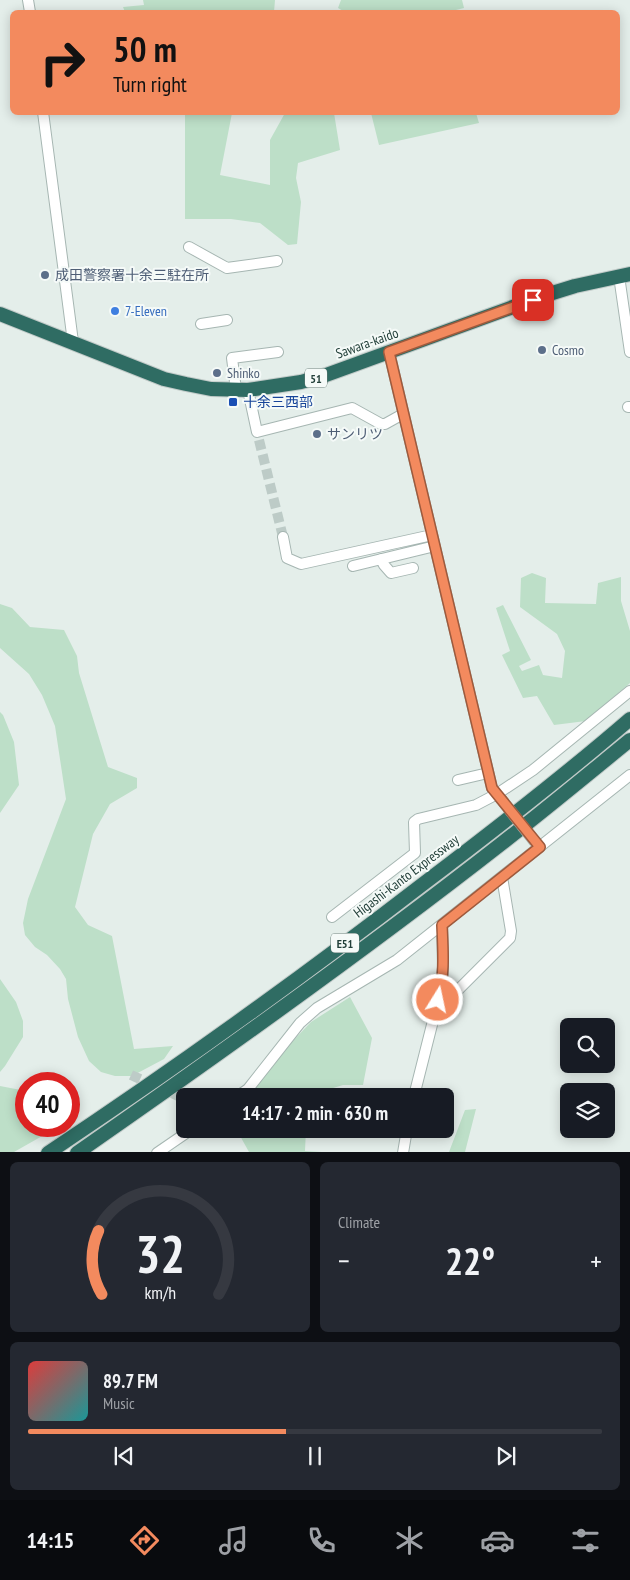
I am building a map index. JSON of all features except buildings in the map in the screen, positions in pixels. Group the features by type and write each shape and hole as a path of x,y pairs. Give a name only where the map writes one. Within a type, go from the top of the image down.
{"highway":[{"name":"Sawara-kaido","path":"0,314 164,379 211,389 242,390 301,382 326,375 575,286 625,275"},
{"name":"Higashi-Kanto Expressway","path":"48,1152 277,994 382,916 492,832 630,719"},
{"name":"E51","path":"77,1152 169,1090 392,928 502,844 630,740"}],"street":[{"path":"43,115 73,342"},
{"path":"189,246 227,268 277,261"},
{"path":"625,275 630,352"},
{"path":"202,324 226,320"},
{"path":"278,352 232,358 258,436 352,408 381,424 385,424 403,414"},
{"path":"389,352 492,788 537,844"},
{"path":"283,537 287,558 301,564 432,535"},
{"path":"353,566 434,546"},
{"path":"381,559 391,573 413,568"},
{"path":"332,917 415,852 414,822 418,819 476,805 499,797 630,690"},
{"path":"458,780 488,772"},
{"path":"249,1088 300,1023 317,1008 396,960 502,877 537,844 630,775"},
{"path":"435,1013 510,938 511,931 502,877"},
{"path":"416,1088 441,988 443,968 442,925"},
{"path":"157,1152 178,1138"},
{"path":"403,1152 405,1138"}],"green space":[{"path":"143,0 275,0 274,10 124,10 123,7 144,5"},
{"path":"341,0 462,0 464,8 456,10 342,10 338,8"},
{"path":"185,115 232,115 220,175 270,185 270,140 284,115 334,115 340,150 298,163 296,178 301,202 297,244 288,245 260,223 231,219 185,219"},
{"path":"372,115 477,115 479,123 379,145"},
{"path":"532,573 546,578 545,603 596,604 598,583 621,577 621,601 630,631 630,683 586,721 554,725 537,696 523,698 502,655 510,651 496,608 503,605 531,660 519,666 522,671 539,665 543,675 562,678 565,651 557,634 520,607 521,578"},
{"path":"0,604 12,608 30,627 64,630 77,656 79,673 108,767 137,778 137,788 110,804 93,834 75,907 88,925 112,936 134,1049 173,1046 164,1059 132,1076 115,1076 101,1072 89,1061 78,1037 68,999 66,979 60,969 47,955 35,947 25,935 23,923 28,899 66,799 55,726 42,695 29,674 0,648"},
{"path":"0,712 14,742 19,785 0,813"},
{"path":"0,979 16,1002 23,1021 23,1037 0,1072"},
{"path":"350,997 372,1038 363,1085 343,1085 333,1088 254,1088 290,1044 311,1022"},
{"path":"0,1086 15,1089 15,1137 40,1137 14,1152 0,1152"},
{"path":"476,1109 465,1152 449,1152 465,1110"},
{"path":"241,1138 306,1138 305,1151 322,1152 249,1152"}],"tunnel":[{"path":"259,440 283,537"},
{"path":"131,1075 176,1095"}],"place":[{"name":"成田警察署十余三駐在所","path":"45,275"},
{"name":"7-Eleven","path":"115,311"},
{"name":"Cosmo","path":"542,350"},
{"name":"Shinko","path":"217,373"},
{"name":"十余三西部","path":"233,402"},
{"name":"サンリツ","path":"317,434"}],"route":[{"path":"438,1000 443,968 442,925 540,847 492,788 389,352 533,300"}]}
